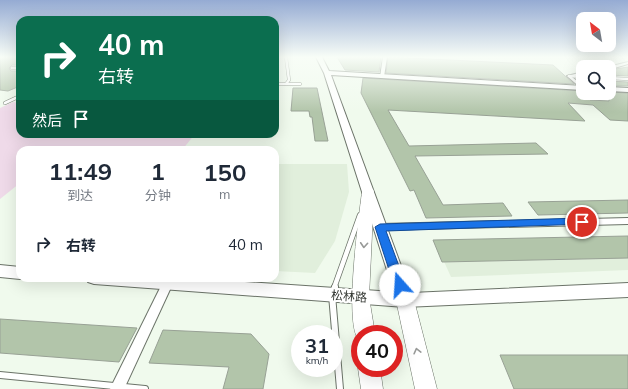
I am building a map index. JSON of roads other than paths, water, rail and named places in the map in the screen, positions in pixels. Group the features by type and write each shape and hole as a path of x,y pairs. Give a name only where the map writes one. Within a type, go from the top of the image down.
{"main road":[{"path":"364,325 360,297 368,192"},
{"path":"405,300 426,389"},
{"path":"370,377 372,389"}],"street":[{"path":"328,75 405,300"},
{"path":"366,75 576,88"},
{"path":"569,76 573,75"},
{"path":"569,76 576,82"},
{"path":"616,89 628,90"},
{"path":"380,227 628,221"},
{"path":"0,272 16,273"},
{"name":"松林路","path":"153,282 405,300 628,290"},
{"path":"118,388 168,283"}],"lane":[{"path":"286,84 288,80 288,75"},
{"path":"569,76 576,76"},
{"path":"616,78 628,79"},
{"path":"279,84 300,84"},
{"path":"4,103 16,98"},
{"path":"340,389 332,295 368,192"},
{"path":"0,375 118,388 145,389"}]}
